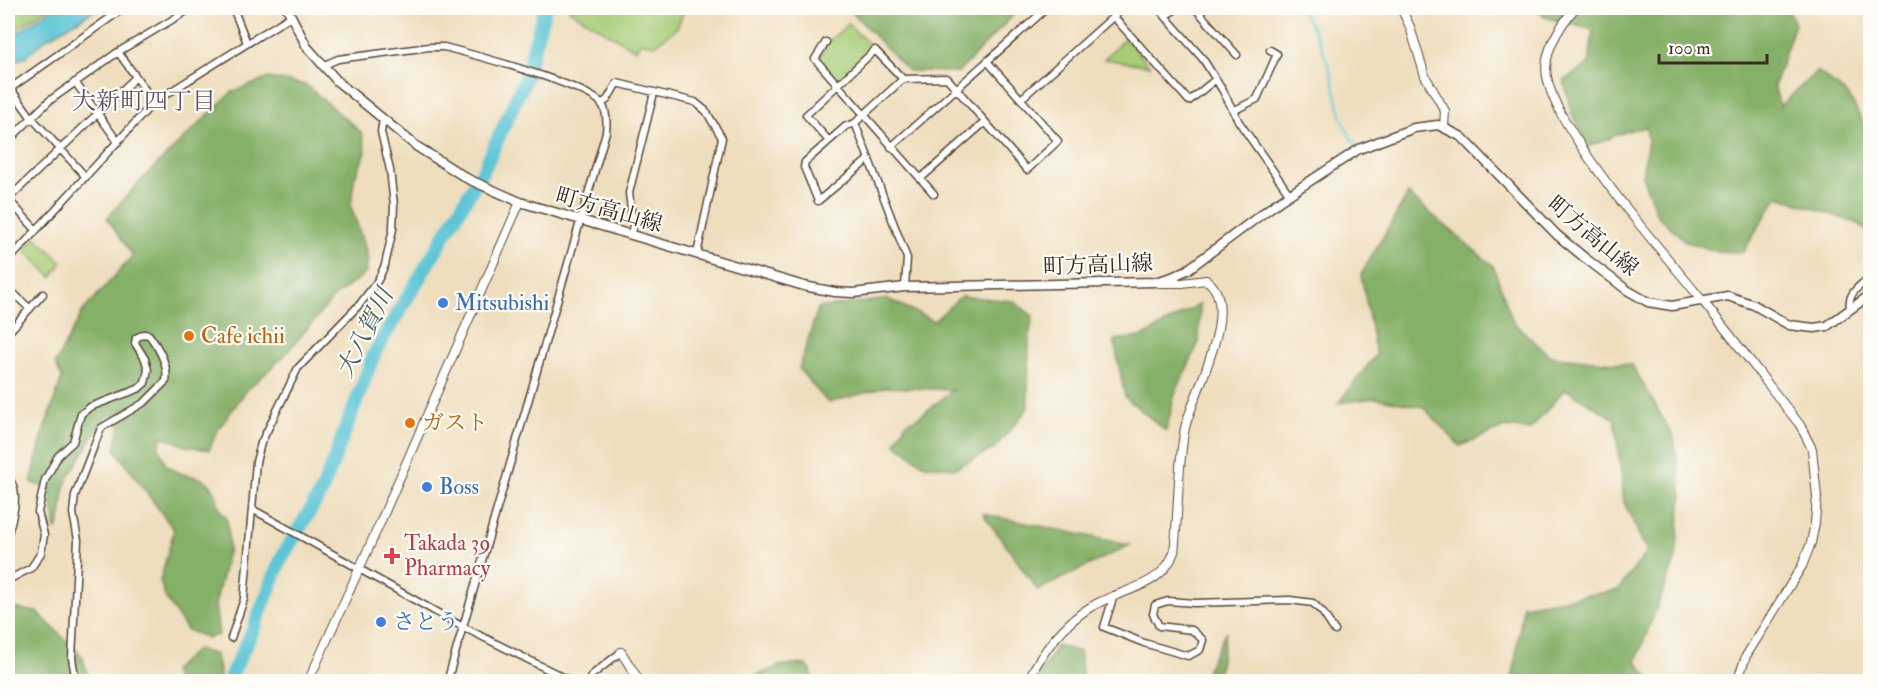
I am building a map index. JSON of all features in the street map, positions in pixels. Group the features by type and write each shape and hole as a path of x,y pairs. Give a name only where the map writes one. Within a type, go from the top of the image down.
{"main road":[{"name":"町方高山線","path":"289,12 303,41 322,66 382,119 416,146 457,173 493,192 804,286 835,292 853,293 905,287 1155,282 1172,278 1193,266 1248,223 1359,149 1414,128 1438,125 1462,137 1557,235 1628,290 1648,302 1664,306 1720,296 1737,297 1789,325 1814,328 1827,326 1870,295"}],"street":[{"path":"86,177 31,117 8,88 124,8"},
{"path":"8,141 31,117 75,82 118,52 192,8"},
{"path":"233,8 247,43"},
{"path":"891,147 1047,8"},
{"path":"1021,99 1123,8"},
{"path":"1158,8 1203,59 1239,122 1290,195"},
{"path":"1165,16 1178,8"},
{"path":"1195,8 1237,55"},
{"path":"1401,8 1410,27 1425,76 1445,111 1444,127"},
{"path":"1575,8 1557,33 1546,65 1553,96 1567,125 1600,175 1800,425 1812,449 1817,497 1811,543 1802,566 1746,656 1737,681"},
{"path":"1862,8 1870,13"},
{"path":"8,261 154,102 247,43 289,12"},
{"path":"1113,16 1189,101 1216,79"},
{"path":"826,42 815,59 934,194"},
{"path":"322,66 338,59 437,47 456,50 576,88 601,104 606,119 606,132 582,220 447,681"},
{"path":"829,141 806,115 874,50 903,79"},
{"path":"1233,111 1257,99 1277,54 1270,50"},
{"path":"118,52 154,102"},
{"path":"868,159 818,201 804,167 805,162 846,126 855,123 903,79 947,78 1027,170 1058,141 987,61"},
{"path":"36,230 8,199 136,77"},
{"path":"75,82 118,142"},
{"path":"601,104 607,100 617,83 654,93 683,97 695,102 706,111 722,138 697,254"},
{"path":"630,235 633,226 629,193 654,93"},
{"path":"231,638 244,599 256,462 261,443 298,368 360,304 378,279 384,265 393,229 394,206 390,170 382,139 382,119"},
{"path":"920,179 984,122"},
{"path":"855,123 908,258 905,287"},
{"path":"308,681 380,523 520,202"},
{"path":"1850,308 1851,294 1870,277"},
{"path":"1027,681 1042,655 1060,632 1087,609 1154,579 1172,560 1185,428 1217,338 1218,306 1214,288 1210,282 1199,279 1182,283 1155,282"},
{"path":"8,288 30,309"},
{"path":"8,333 43,294"},
{"path":"8,580 30,568 41,553 44,535 38,512 45,480 58,456 73,442 81,414 90,407 134,392 145,383 148,370 145,359 135,343 139,335 149,334 163,359 166,381 145,402 101,428 95,438 75,495 74,513 78,540 72,658 76,681"},
{"path":"8,478 14,486 15,494 8,534"},
{"path":"252,509 463,627 573,681"},
{"path":"1114,595 1104,627 1144,643 1188,656 1200,650 1203,640 1192,630 1159,626 1153,614 1155,605 1168,601 1195,603 1290,600 1313,603 1335,631"},
{"path":"588,681 592,675 621,652 639,681"}],"green space":[{"path":"8,8 49,8 8,32"},
{"path":"569,8 685,8 677,28 655,45 640,42 636,50"},
{"path":"848,8 1020,8 959,72 908,71"},
{"path":"1538,8 1787,8 1795,24 1774,86 1780,106 1817,71 1849,96 1870,136 1870,235 1859,224 1778,196 1743,252 1714,251 1685,241 1657,215 1642,176 1648,140 1646,127 1627,131 1590,146 1571,113 1564,80 1589,64 1593,30 1544,17"},
{"path":"848,24 872,47 841,78 836,80 819,59 828,42"},
{"path":"1125,38 1150,66 1104,59"},
{"path":"269,78 306,85 362,133 366,152 354,179 351,207 368,260 366,273 335,296 282,358 246,391 217,431 209,450 186,446 162,436 159,447 166,465 181,473 203,479 210,484 220,510 227,518 229,548 215,605 219,635 207,638 187,630 166,599 160,581 174,530 115,449 121,422 115,415 105,417 68,478 61,518 56,531 50,490 31,482 44,430 62,378 55,364 83,311 133,256 107,218 143,178 232,92"},
{"path":"1408,194 1493,266 1513,322 1550,356 1632,365 1674,438 1682,495 1676,558 1636,661 1652,681 1509,681 1513,675 1523,606 1618,590 1647,552 1624,502 1615,419 1565,389 1530,430 1505,427 1460,446 1423,407 1375,398 1338,403 1376,355 1361,275"},
{"path":"35,237 62,262 52,277 24,250"},
{"path":"961,296 1013,301 1033,316 1029,336 1028,408 994,449 955,468 924,465 895,443 906,423 920,416 953,390 886,387 828,403 799,369 818,308 888,299 934,321"},
{"path":"1200,304 1199,342 1175,394 1166,431 1125,397 1114,340 1142,337"},
{"path":"983,514 1130,545 1038,590"},
{"path":"8,607 37,612 83,657 89,681 8,681"},
{"path":"1226,631 1217,681 1201,681"},
{"path":"1057,645 1080,652 1083,681 1036,681"},
{"path":"197,649 216,655 220,676 218,681 176,681 173,670"},
{"path":"806,665 811,670 813,681 744,681 779,666"}],"water":[{"path":"54,8 99,8 46,39 25,57 8,64 8,39"}],"waterway":[{"name":"大八賀川","path":"228,682 253,630 282,557 322,491 375,352 483,171 524,82 545,8"},
{"path":"1299,8 1320,44 1334,84 1339,109 1356,145"}],"place":[{"name":"Mitsubishi","path":"443,303"},
{"name":"Cafe ichii","path":"189,336"},
{"name":"ガスト","path":"410,423"},
{"name":"Boss","path":"427,487"},
{"name":"Takada 39 Pharmacy","path":"392,556"},
{"name":"さとう","path":"381,622"}],"district":[{"name":"大新町四丁目","path":"144,101"}]}
